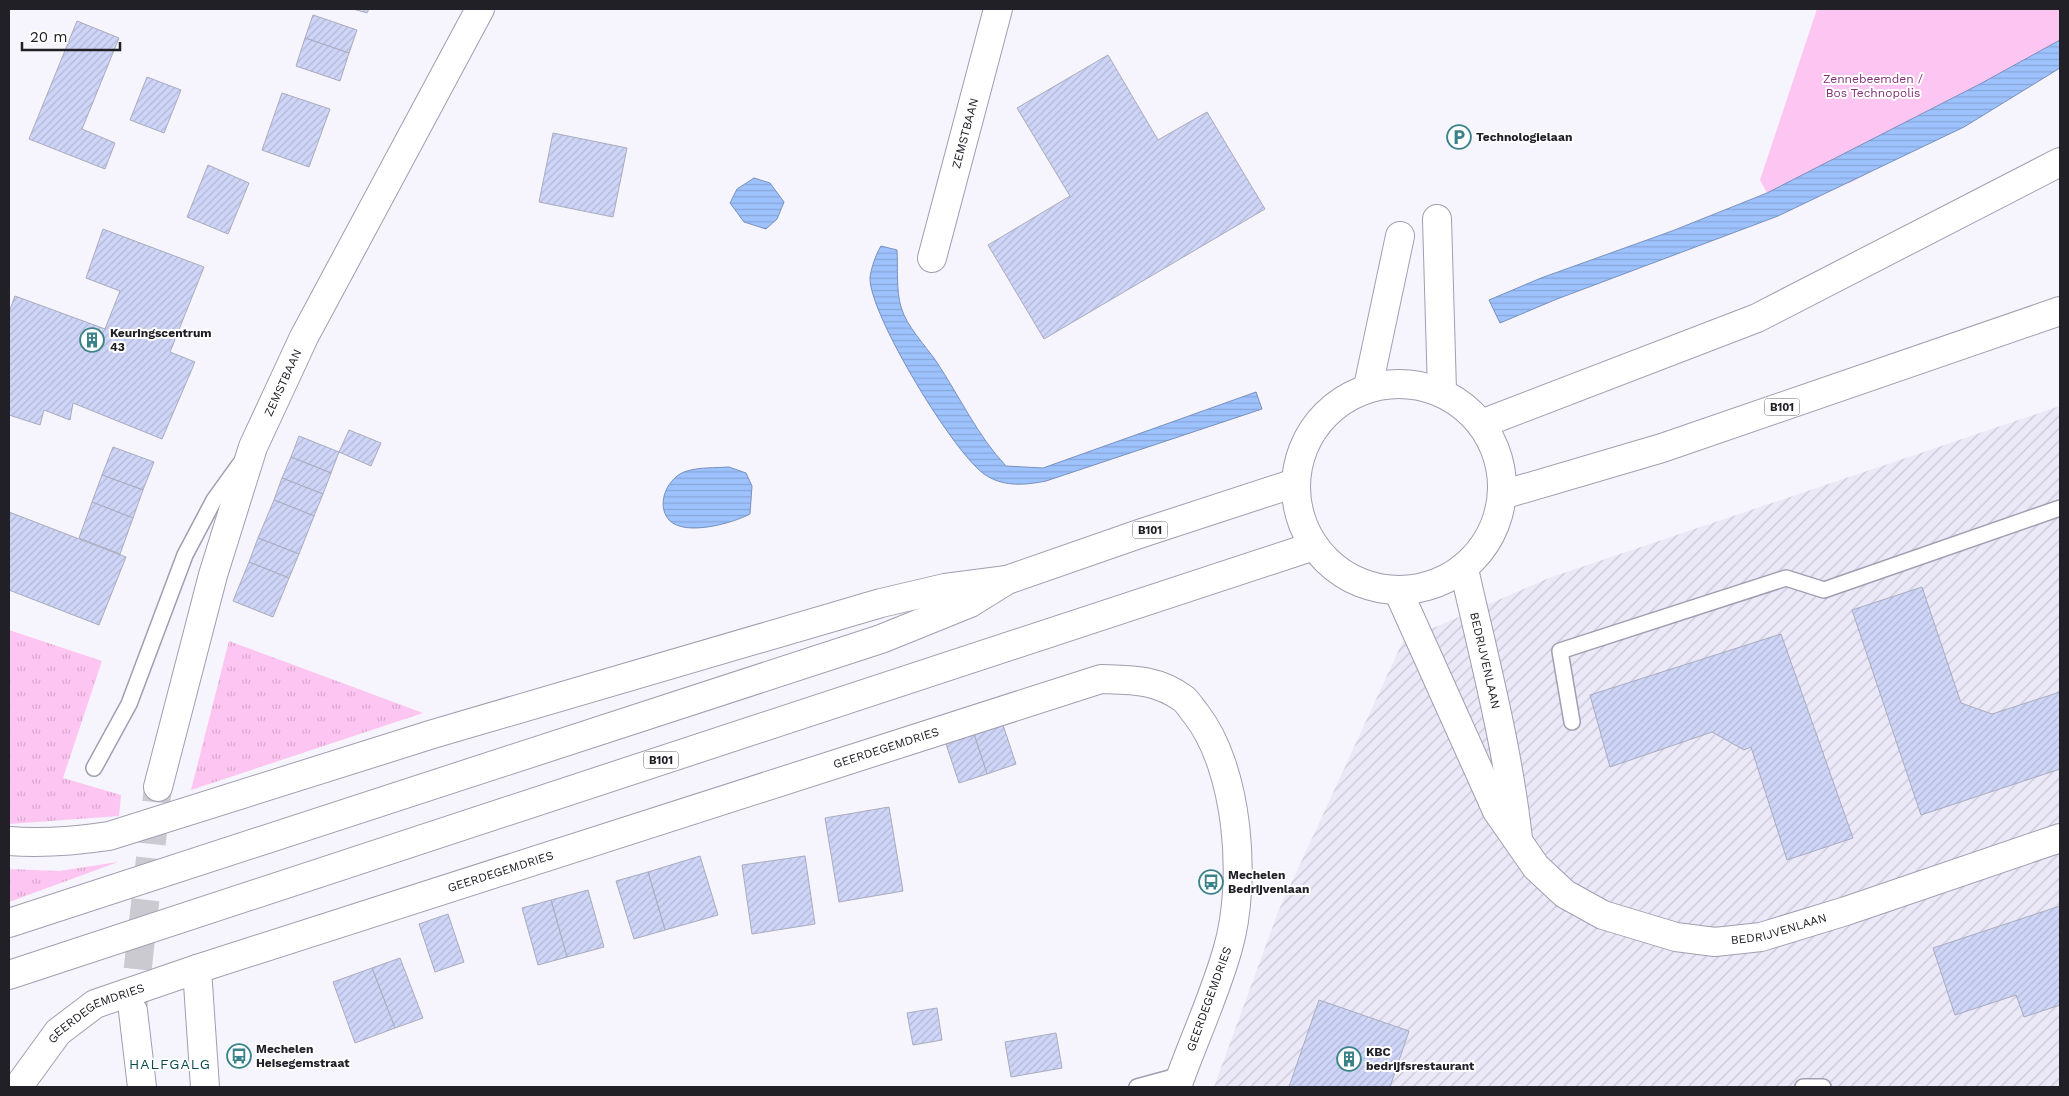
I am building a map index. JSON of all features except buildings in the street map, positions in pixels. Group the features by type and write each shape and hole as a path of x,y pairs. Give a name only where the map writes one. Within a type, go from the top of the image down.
{"main road":[{"name":"ZEMSTBAAN","path":"158,787 213,575 252,447 304,337 480,9"},
{"name":"ZEMSTBAAN","path":"932,258 998,9"},
{"path":"1481,424 1757,318 2060,162"},
{"path":"1437,219 1442,391"},
{"path":"1368,387 1400,236"},
{"name":"B101","path":"1502,495 1662,448 2060,311"},
{"path":"1394,382 1427,386 1442,391 1481,424 1494,447 1502,483 1502,495 1491,533 1464,569 1440,584 1399,593 1352,579 1323,557 1314,546 1296,501 1295,483 1300,459 1315,429 1331,410 1368,387 1394,382"},
{"name":"B101","path":"9,841 36,843 74,842 109,836 433,734 881,603 945,588 1006,580 1295,483"},
{"name":"B101","path":"9,975 1314,546"},
{"name":"BEDRIJVENLAAN","path":"1464,569 1510,783 1518,840"},
{"name":"B101","path":"9,923 881,639 970,603 1006,580"},
{"name":"BEDRIJVENLAAN","path":"1399,593 1497,811 1536,866 1565,894 1603,916 1676,937 1714,942 1760,936 1846,911 2060,838"},
{"name":"GEERDEGEMDRIES","path":"18,1087 58,1032 95,1004 197,969 1101,679 1149,681 1184,700 1207,728 1225,772 1234,824 1237,862 1236,906 1229,948 1179,1081"},
{"path":"197,969 206,1087"},
{"path":"134,1011 142,1087"}],"lane":[{"path":"94,768 129,704 185,555 214,500 252,447"},
{"path":"1572,722 1560,651 1786,578 1824,590 2060,508"},
{"path":"1137,1087 1179,1081"},
{"path":"1802,1087 1823,1087"}],"shaded area":[{"path":"2060,406 2060,1087 1214,1087 1278,912 1403,641 1549,578"}],"green space":[{"name":"Zennebeemden / Bos Technopolis","path":"1817,9 2060,9 2060,68 1850,183 1767,193 1760,180"},
{"path":"9,630 102,661 63,778 121,795 119,816 9,824"},
{"path":"229,641 423,713 191,790"},
{"path":"118,862 9,902 9,869 59,871"}],"water":[{"path":"2060,40 2060,68 1964,127 1778,216 1557,299 1500,323 1489,300 1541,278 1672,231 1767,193 1980,84"},
{"path":"754,178 770,183 784,202 777,219 766,229 744,222 730,203 737,189"},
{"path":"881,246 897,250 898,293 907,322 936,361 986,442 1006,466 1043,468 1256,392 1262,409 1046,481 1016,484 994,480 973,464 956,443 916,384 898,352 873,296 870,278 874,261"},
{"path":"729,467 746,473 752,486 750,514 721,524 697,528 686,528 676,525 669,520 663,506 666,491 674,479 687,471"}],"tunnel":[{"path":"133,1011 158,787"}],"place":[{"name":"Technologielaan","path":"1459,137"},
{"name":"Keuringscentrum 43","path":"92,340"},
{"name":"Mechelen Bedrijvenlaan","path":"1211,882"},
{"name":"Mechelen Heisegemstraat","path":"239,1056"},
{"name":"KBC bedrijfsrestaurant","path":"1349,1059"}],"district":[{"name":"HALFGALG","path":"170,1064"}]}
